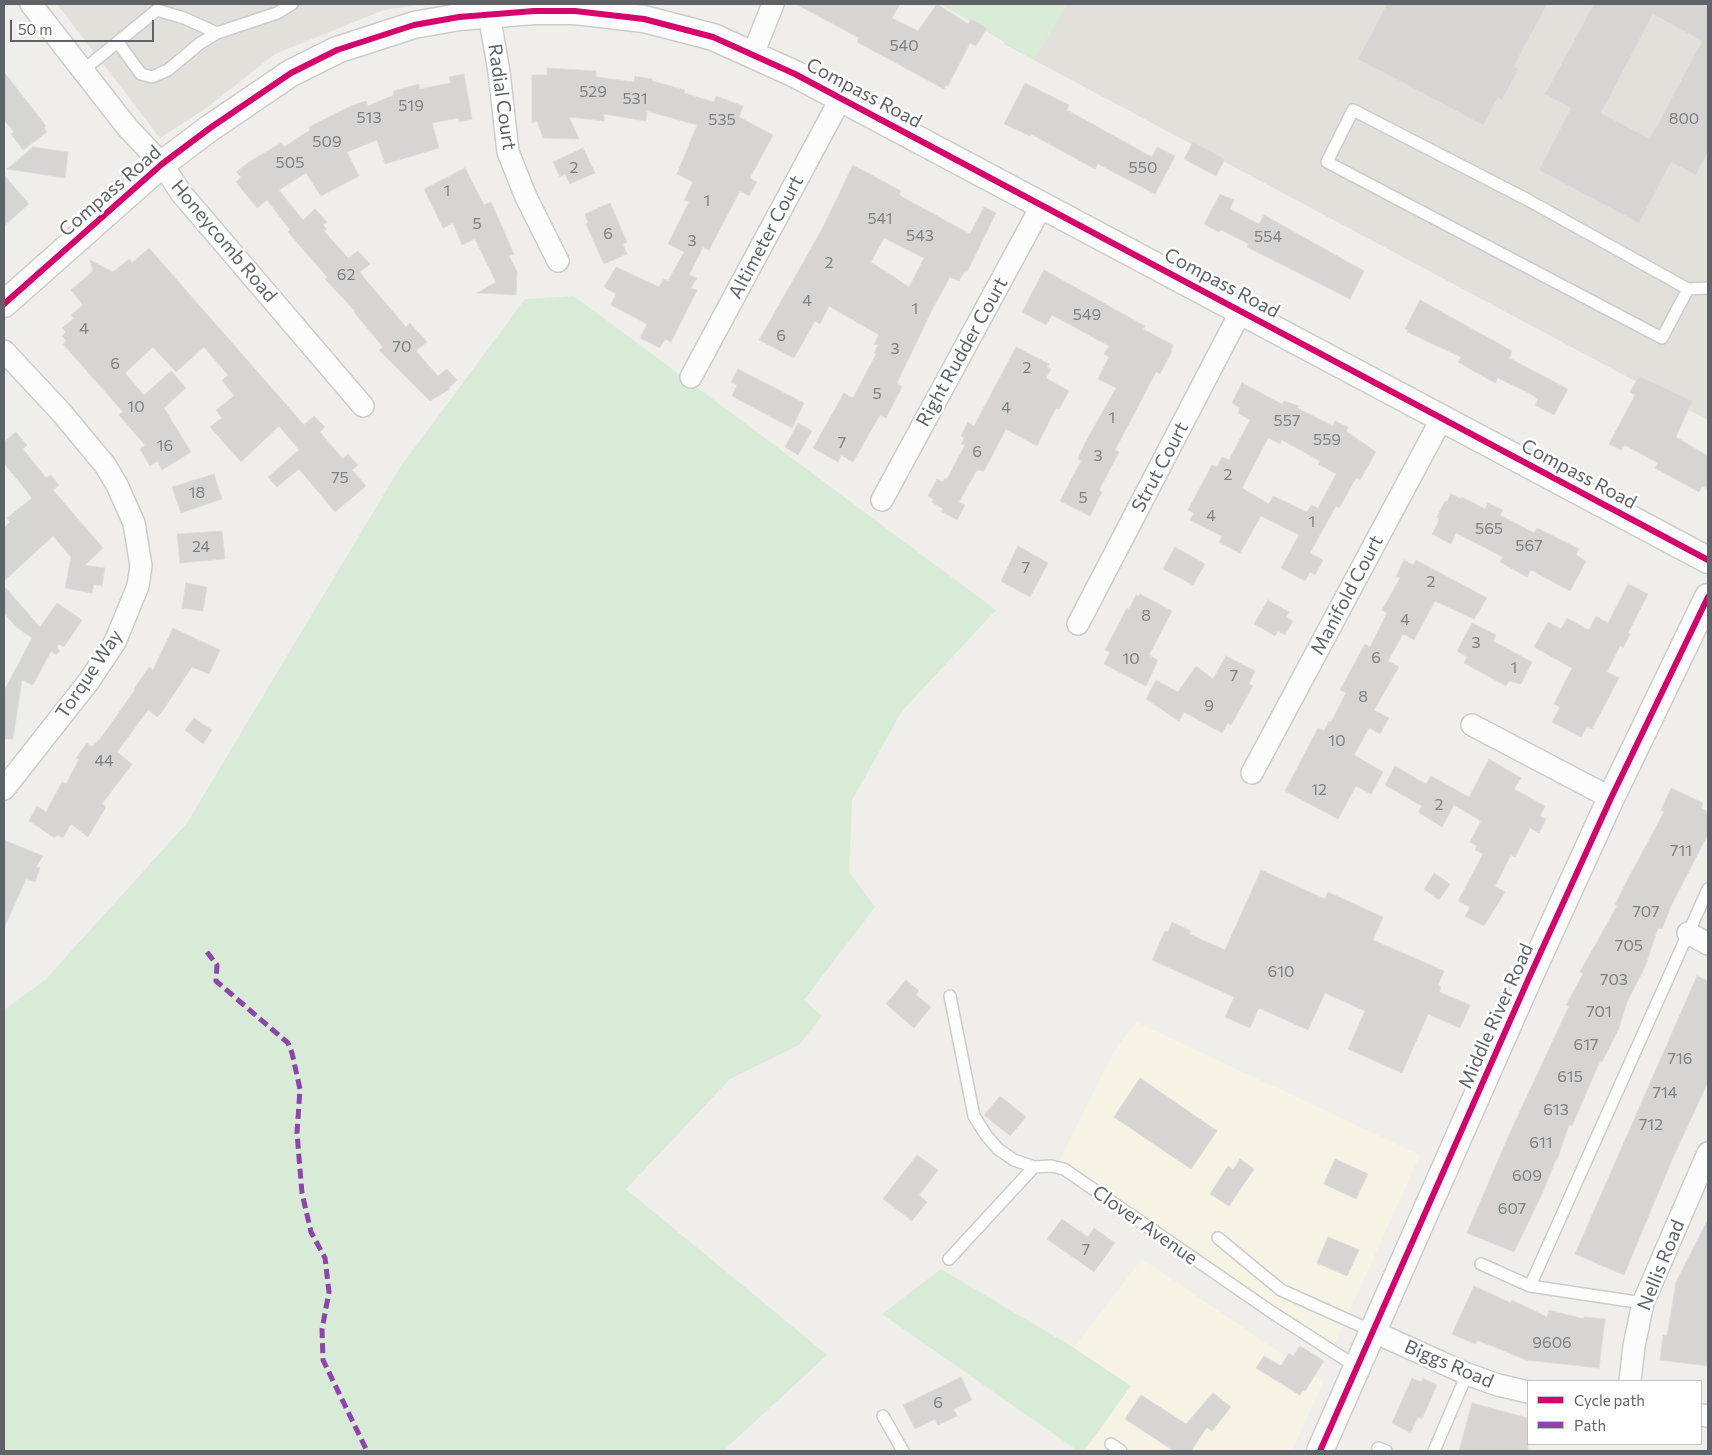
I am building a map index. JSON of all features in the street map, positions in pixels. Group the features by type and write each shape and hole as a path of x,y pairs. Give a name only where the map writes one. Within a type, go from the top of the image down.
{"street":[{"name":"Honeycomb Road","path":"31,4 127,127 162,164 181,193 363,406"},
{"path":"754,54 773,4"},
{"name":"Compass Road","path":"4,304 162,164 210,128 291,73 337,50 414,25 534,8 644,19 713,37 754,54 841,98 1708,560"},
{"name":"Radial Court","path":"489,14 499,72 508,152 526,197 558,260"},
{"name":"Altimeter Court","path":"691,377 841,98"},
{"name":"Right Rudder Court","path":"882,500 1042,205"},
{"name":"Strut Court","path":"1078,624 1242,311"},
{"name":"Torque Way","path":"4,351 61,412 105,465 117,485 134,523 141,566 138,586 115,642 89,681 4,789"},
{"name":"Manifold Court","path":"1252,773 1442,418"},
{"name":"Middle River Road","path":"1320,1451 1611,798 1708,597"},
{"path":"1472,725 1611,798"},
{"path":"1688,933 1708,944"},
{"name":"Nellis Road","path":"1630,1380 1634,1346 1643,1303 1708,1153"},
{"name":"Biggs Road","path":"1372,1331 1467,1374 1498,1385 1527,1392"}],"lane":[{"path":"119,44 141,74 152,77 168,70 199,44 216,33 277,13 292,4"},
{"path":"82,71 119,44 157,10 184,18 216,33"},
{"path":"1688,289 1662,338 1327,162 1353,110 1528,200 1688,289 1708,288"},
{"path":"1530,1286 1708,889"},
{"path":"948,1259 1034,1168 1014,1160 998,1149 974,1116 950,996"},
{"name":"Clover Avenue","path":"1034,1168 1051,1166 1064,1169 1273,1313 1357,1368"},
{"path":"1218,1238 1282,1290 1372,1331"},
{"path":"1481,1264 1530,1286 1643,1303"},
{"path":"1434,1451 1467,1374"},
{"path":"884,1416 903,1451"},
{"path":"1111,1444 1121,1451"}],"shaded area":[{"path":"57,4 424,4 384,10 275,54 205,109 160,138"},
{"path":"1022,4 1708,4 1708,420 1004,44"},
{"path":"1136,1022 1420,1155 1333,1347 1058,1163 1115,1050"},
{"path":"1142,1259 1323,1382 1292,1451 1084,1451 1130,1386 1074,1348"}],"green space":[{"path":"941,4 1068,4 1034,60"},
{"path":"574,296 996,610 902,711 852,800 849,872 875,907 804,1000 822,1016 799,1045 730,1079 626,1189 827,1355 723,1451 4,1451 4,1010 46,979 187,823 399,469 525,299"},
{"path":"941,1269 1074,1348 1131,1386 1084,1451 1078,1451 882,1314"}],"building":[{"path":"796,4 900,4 892,18 918,31 937,4 968,24 971,19 987,28 976,46 970,43 948,86 946,85 944,89 857,42 859,38"},
{"path":"1387,4 1547,4 1514,66 1518,69 1502,100 1498,97 1483,125 1358,59"},
{"path":"1594,4 1708,4 1708,152 1696,175 1671,162 1639,223 1539,170 1571,108 1545,94","holes":["1653,14 1702,41 1650,139 1601,113"]},
{"path":"547,68 596,71 596,77 634,82 635,76 652,79 652,81 685,90 684,93 714,102 716,96 743,106 739,117 773,135 750,178 757,182 749,196 740,191 709,250 703,247 689,275 697,278 691,288 697,290 671,342 665,339 660,348 640,338 647,324 611,305 616,294 604,287 616,267 659,287 664,279 668,281 684,252 668,244 689,202 684,200 693,182 677,174 697,125 647,111 646,121 604,114 604,121 569,117 579,139 543,138 537,121 532,123 532,75 547,75"},
{"path":"4,72 46,126 44,128 47,132 23,150 11,134 14,132 4,120"},
{"path":"464,74 472,119 459,122 458,118 432,123 439,148 385,164 377,140 347,152 359,176 321,196 306,173 279,190 303,220 315,209 327,222 323,225 327,229 324,231 348,258 358,251 370,264 360,272 365,279 406,327 410,323 427,342 416,351 438,376 447,369 457,380 450,389 430,401 379,350 383,347 355,311 325,279 327,277 288,232 290,230 267,200 257,208 236,182 241,177 236,172 281,143 284,147 310,130 309,127 351,106 366,101 368,106 394,95 393,91 419,84 420,89 451,83 449,77"},
{"path":"1025,83 1069,105 1067,110 1152,157 1157,147 1175,156 1155,194 1098,164 1095,169 1031,134 1030,136 1004,124"},
{"path":"1193,142 1225,159 1216,176 1184,159"},
{"path":"33,147 68,152 65,178 7,169"},
{"path":"583,148 595,173 570,184 565,174 560,177 553,162"},
{"path":"853,165 901,191 899,195 970,234 984,207 996,213 967,272 965,271 959,281 950,277 897,383 902,387 886,418 880,415 853,462 841,455 838,462 813,448 844,393 853,398 876,354 874,353 878,345 874,344 879,335 829,306 820,324 815,321 794,358 759,340 821,231","holes":["884,238 924,258 909,287 871,262"]},
{"path":"465,168 484,205 491,202 514,254 509,256 517,271 516,295 477,293 496,282 475,239 462,245 453,223 443,228 424,189"},
{"path":"4,175 29,204 4,226"},
{"path":"1220,194 1234,200 1230,209 1259,224 1264,215 1364,271 1350,299 1247,247 1249,244 1204,224"},
{"path":"610,203 627,242 623,244 627,254 604,264 586,224 588,223 585,214"},
{"path":"149,248 304,425 314,416 325,427 320,432 343,459 348,454 358,465 352,470 366,486 335,512 299,469 277,487 268,477 299,450 279,426 241,462 210,427 222,418 216,410 234,396 222,380 228,375 204,347 176,372 153,347 125,373 144,395 171,371 186,388 164,408 191,452 162,470 157,461 150,466 140,449 145,445 119,415 123,412 63,344 66,340 62,336 66,332 62,328 74,318 71,315 83,305 71,290 93,271 90,260 113,272 129,259 132,263"},
{"path":"1044,270 1145,326 1143,329 1173,345 1172,351 1160,374 1156,372 1115,450 1119,452 1099,490 1102,492 1090,516 1060,501 1081,461 1078,459 1085,443 1116,388 1098,379 1109,357 1104,354 1109,346 1052,315 1046,325 1022,312"},
{"path":"1420,300 1512,351 1509,358 1568,389 1554,415 1535,405 1538,399 1527,392 1498,378 1495,383 1458,362 1461,357 1407,332 1408,330 1405,329"},
{"path":"1016,347 1049,364 1047,367 1051,369 1046,378 1069,391 1059,409 1056,408 1037,446 1006,429 984,471 977,470 959,502 965,505 957,520 941,511 943,509 932,502 933,499 928,496 937,479 943,482 945,478 947,479 965,445 961,444 964,438 961,436 968,422 974,426"},
{"path":"738,369 804,403 792,428 732,396 737,385 731,382"},
{"path":"1639,376 1692,401 1676,437 1708,456 1708,489 1702,486 1699,492 1655,468 1658,463 1625,445 1621,450 1609,444 1635,395 1630,392"},
{"path":"1242,383 1282,404 1284,401 1299,406 1297,408 1333,426 1335,421 1348,427 1346,431 1376,452 1360,480 1356,478 1339,508 1336,506 1310,553 1323,560 1315,575 1310,572 1305,581 1281,568 1299,535 1261,516 1240,553 1219,542 1222,536 1190,520 1194,513 1188,510 1212,465 1217,467 1222,457 1229,460 1250,420 1238,413 1240,408 1232,403","holes":["1268,438 1280,444 1282,440 1320,461 1318,464 1336,474 1318,508 1311,505 1307,512 1273,496 1269,504 1242,488"]},
{"path":"798,423 812,431 798,455 785,447"},
{"path":"16,432 27,445 23,449 46,478 51,475 59,485 53,490 103,548 85,565 105,568 102,586 94,584 92,593 65,588 71,557 53,536 4,581 4,528 10,522 7,518 32,498 4,463 4,442"},
{"path":"214,474 222,499 181,513 172,487"},
{"path":"1451,494 1461,499 1462,497 1485,509 1488,503 1503,510 1500,515 1534,533 1537,528 1579,549 1576,555 1586,561 1570,591 1531,570 1527,577 1500,562 1503,557 1456,533 1451,544 1432,534 1438,523 1439,518 1437,517"},
{"path":"222,531 225,559 180,563 177,534"},
{"path":"1018,546 1048,563 1030,597 1001,581"},
{"path":"1175,547 1205,564 1193,585 1163,569"},
{"path":"1404,560 1413,565 1416,560 1487,598 1474,619 1435,601 1414,640 1403,634 1388,661 1399,667 1374,710 1389,718 1380,734 1369,728 1354,755 1383,772 1371,794 1356,786 1338,819 1285,791 1318,728 1324,731 1329,721 1331,722 1346,693 1340,690 1365,644 1370,647 1387,613 1382,610 1400,578 1396,576"},
{"path":"186,583 207,587 203,611 182,608"},
{"path":"1628,584 1648,594 1628,633 1630,634 1623,648 1620,646 1607,672 1619,678 1592,729 1587,727 1581,737 1552,722 1560,707 1554,704 1572,668 1534,647 1548,622 1561,629 1567,618 1589,630 1596,616 1608,623"},
{"path":"4,586 40,627 57,603 82,620 64,647 59,644 57,647 60,651 56,655 51,651 33,685 22,680 13,739 4,739 4,691 32,638 15,626 4,613"},
{"path":"1140,594 1172,611 1149,655 1158,660 1146,686 1104,664 1110,652 1105,650 1127,608 1129,609 1136,595 1139,596"},
{"path":"1268,600 1289,612 1286,617 1293,621 1285,635 1278,631 1275,636 1254,624"},
{"path":"1472,623 1496,635 1493,641 1532,662 1521,684 1509,681 1506,686 1464,663 1467,657 1457,651"},
{"path":"173,628 220,650 209,674 192,667 157,717 148,710 117,752 132,764 102,804 106,807 88,837 71,824 63,838 57,835 55,838 29,821 37,806 46,812 62,782 66,784 79,759 76,758 87,743 92,747 100,739 149,667 153,670"},
{"path":"1226,656 1255,671 1249,684 1253,686 1231,725 1228,723 1222,733 1184,712 1179,721 1146,699 1156,680 1178,692 1196,666 1213,679"},
{"path":"194,718 212,730 203,744 185,730"},
{"path":"1489,759 1521,778 1514,789 1545,806 1540,816 1546,819 1539,833 1530,828 1515,857 1511,855 1495,886 1505,892 1484,926 1465,916 1470,907 1458,901 1483,854 1475,850 1477,846 1470,842 1481,821 1454,805 1442,827 1418,812 1422,806 1385,785 1395,766 1426,784 1431,776 1469,797"},
{"path":"1671,788 1703,803 1701,808 1708,812 1708,834 1671,906 1662,929 1658,928 1645,967 1627,1002 1619,1028 1602,1062 1600,1061 1572,1126 1569,1125 1557,1160 1514,1252 1467,1233 1508,1137 1569,1006 1566,1005 1583,974 1580,972 1617,906 1615,905 1664,812 1661,810"},
{"path":"4,840 43,856 36,867 40,868 35,882 26,879 4,928"},
{"path":"1261,870 1325,899 1328,892 1383,917 1373,940 1444,971 1438,985 1441,987 1439,992 1470,1005 1460,1028 1428,1014 1402,1073 1348,1049 1365,1011 1325,993 1308,1030 1259,1008 1250,1028 1225,1017 1234,997 1152,960 1165,931 1168,932 1172,922 1191,931 1189,934 1225,950"},
{"path":"1434,873 1450,884 1439,900 1424,889"},
{"path":"1697,976 1708,981 1708,1082 1672,1160 1624,1275 1575,1254"},
{"path":"906,980 919,991 916,995 931,1007 914,1028 886,1004"},
{"path":"1140,1078 1217,1131 1191,1169 1114,1117"},
{"path":"1000,1096 1026,1117 1010,1136 984,1115"},
{"path":"917,1155 938,1170 919,1195 927,1202 912,1221 883,1199"},
{"path":"1240,1159 1254,1169 1229,1206 1210,1194 1228,1166 1233,1170"},
{"path":"1335,1159 1368,1174 1356,1199 1324,1184"},
{"path":"1062,1219 1088,1237 1094,1228 1115,1243 1094,1272 1047,1239"},
{"path":"1708,1219 1708,1366 1660,1360 1663,1335 1667,1336 1676,1282"},
{"path":"1328,1237 1359,1250 1347,1276 1317,1263"},
{"path":"1474,1286 1511,1303 1512,1300 1547,1317 1549,1310 1584,1319 1584,1317 1605,1319 1599,1368 1526,1360 1477,1340 1475,1344 1452,1334"},
{"path":"1300,1346 1324,1361 1305,1391 1303,1390 1300,1395 1256,1368 1264,1356 1281,1366 1289,1353 1293,1356"},
{"path":"961,1377 972,1400 954,1409 957,1416 938,1425 935,1419 915,1429 903,1405"},
{"path":"1412,1378 1421,1382 1423,1378 1437,1385 1422,1419 1418,1417 1411,1432 1409,1432 1392,1423"},
{"path":"1213,1393 1231,1407 1212,1431 1207,1427 1191,1451 1174,1451 1125,1419 1141,1395 1186,1424"},
{"path":"1472,1403 1527,1418 1528,1451 1459,1451"}],"marked path":[{"path":"207,952 217,965 216,981 288,1043 292,1053 300,1089 297,1133 302,1193 311,1232 325,1258 329,1292 322,1329 323,1360 367,1451"}],"cycle path":[{"path":"4,304 162,164 210,128 291,73 337,50 414,25 459,17 534,11 575,11 644,19 713,37 795,74 1708,560"},
{"path":"1320,1451 1528,980 1611,798 1708,597"}]}
